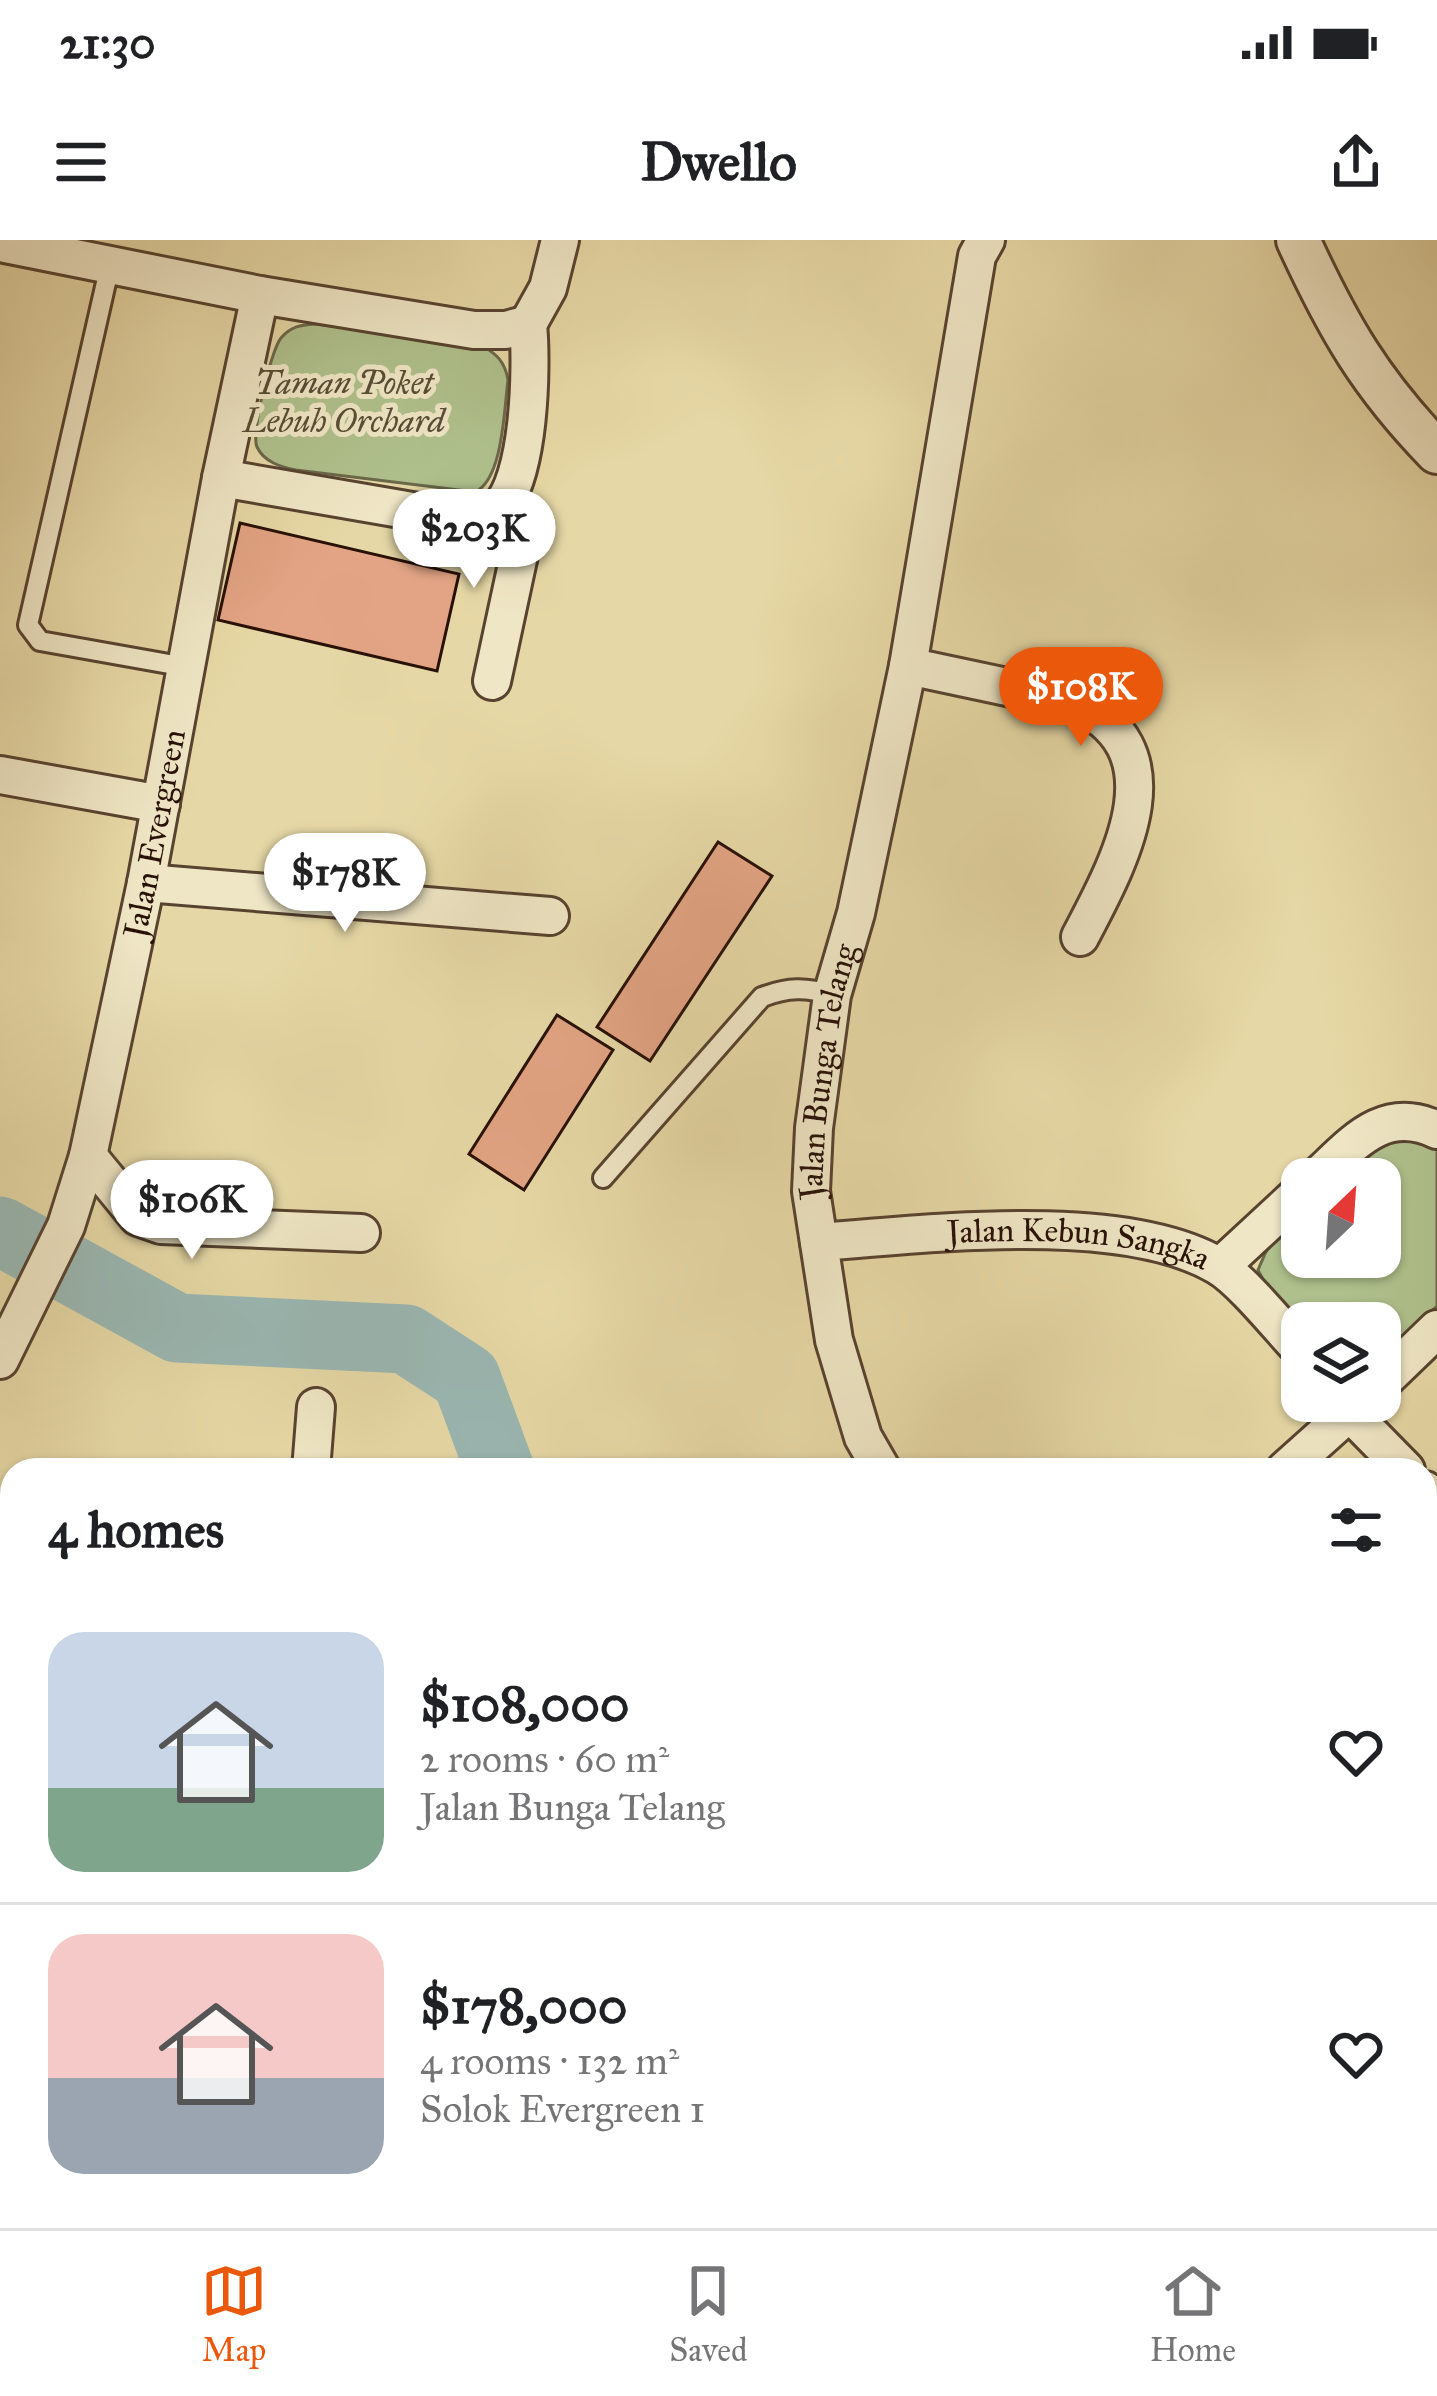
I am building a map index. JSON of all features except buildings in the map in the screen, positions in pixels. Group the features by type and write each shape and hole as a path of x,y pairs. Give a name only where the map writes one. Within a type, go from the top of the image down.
{"street":[{"path":"221,478 470,521 494,513 506,500 524,437 532,370 528,324 548,288 560,240"},
{"name":"Jalan Bunga Telang","path":"875,1458 863,1437 834,1340 811,1191 814,1128 832,995 856,913 908,666 977,256 986,240"},
{"path":"1298,240 1330,311 1364,370 1437,452"},
{"path":"0,243 260,295 474,330 528,324"},
{"name":"Jalan Evergreen","path":"0,1360 66,1226 88,1156 260,295"},
{"path":"492,681 519,555 506,500"},
{"path":"908,666 1070,700 1102,720 1126,745 1136,773 1128,828 1112,877 1080,937"},
{"path":"0,775 160,804"},
{"path":"146,883 550,916"},
{"path":"1338,1158 1359,1138 1387,1123 1416,1120 1437,1130"},
{"path":"88,1156 138,1217 161,1225 361,1233"},
{"path":"1220,1267 1281,1210"},
{"name":"Jalan Kebun Sangka","path":"818,1242 1008,1233 1116,1236 1170,1246 1220,1267 1281,1329"},
{"path":"1401,1363 1437,1329"},
{"path":"312,1458 316,1407"},
{"path":"1298,1458 1337,1422"},
{"path":"1374,1422 1398,1458"}],"lane":[{"path":"110,265 28,625 40,641 186,667"},
{"path":"602,1178 762,997 786,988 810,988 832,995"}],"green space":[{"name":"Taman Poket Lebuh Orchard","path":"315,324 481,345 496,355 508,380 497,459 484,485 475,492 296,470 264,456 257,447 257,426 277,346 292,329"},
{"path":"1394,1136 1437,1144 1437,1306 1401,1340 1401,1302 1283,1302 1258,1270 1268,1247 1281,1235 1281,1278 1401,1278 1401,1158 1362,1158"}],"waterway":[{"path":"0,1231 177,1328 406,1339 466,1378 496,1458"}]}
